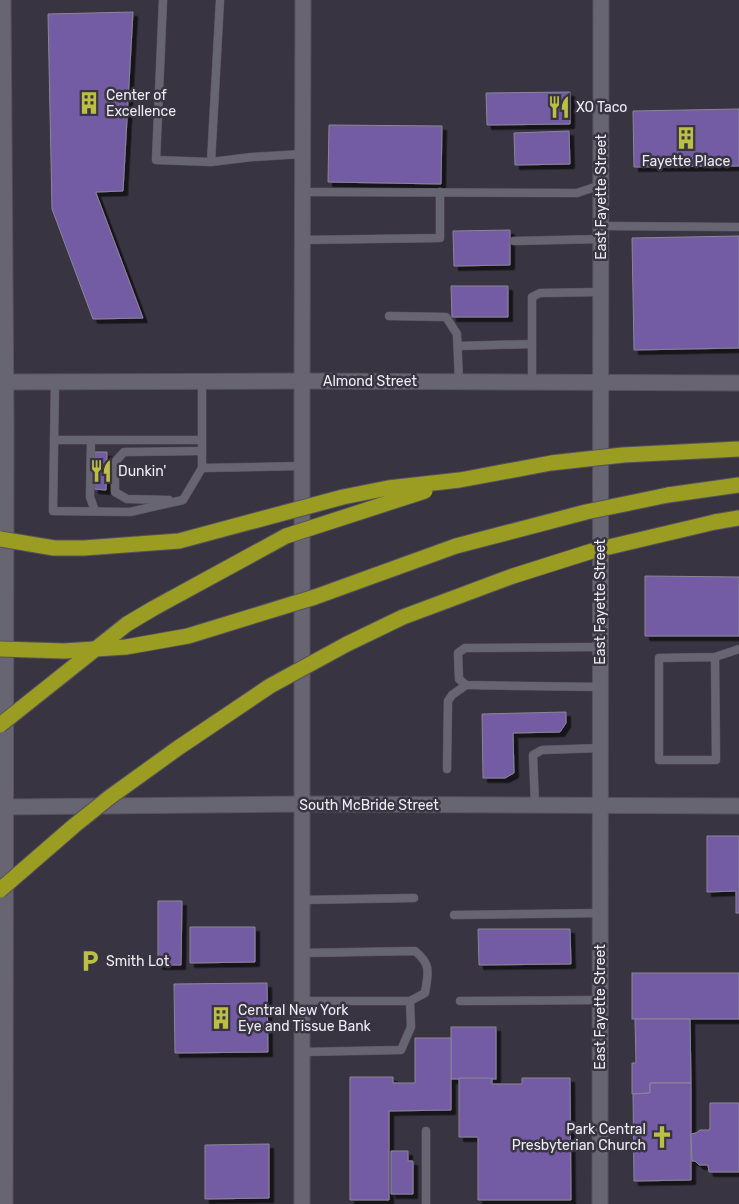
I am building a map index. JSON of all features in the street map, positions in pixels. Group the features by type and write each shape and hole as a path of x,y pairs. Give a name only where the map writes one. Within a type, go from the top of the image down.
{"highway":[{"path":"0,539 54,548 84,548 179,540 343,497 388,488 460,480 551,463 623,455 739,449"},
{"path":"0,725 127,624 286,536 460,480"},
{"path":"0,649 64,651 117,648 188,636 315,597 456,546 586,512 668,495 739,485"},
{"path":"0,890 96,808 178,748 270,686 347,644 403,617 513,576 592,551 739,518"},
{"path":"715,522 739,522"}],"street":[{"path":"3,0 2,1028 5,1204"},
{"path":"302,1204 303,0"},
{"name":"East Fayette Street","path":"600,1204 601,0"},
{"name":"Almond Street","path":"3,382 460,381 739,383"},
{"name":"South McBride Street","path":"2,807 302,804 739,806"}],"lane":[{"path":"163,0 156,160 211,162 302,154"},
{"path":"211,162 220,0"},
{"path":"302,192 578,193 601,185"},
{"path":"302,240 440,238 440,192"},
{"path":"514,241 601,232 739,226"},
{"path":"532,382 532,297 540,293 600,292"},
{"path":"389,316 446,317 457,334 460,381"},
{"path":"458,346 532,344"},
{"path":"55,382 54,511 130,512 183,500 202,468 202,381"},
{"path":"54,440 202,440"},
{"path":"91,440 90,497 95,511"},
{"path":"183,500 127,499 115,492 115,462 124,452 202,451"},
{"path":"202,468 302,466"},
{"path":"466,685 459,679 458,653 466,648 600,647"},
{"path":"715,657 716,760 659,760 659,658 715,657 739,649"},
{"path":"447,769 448,701 452,695 466,685 600,687"},
{"path":"535,805 533,755 542,750 600,748"},
{"path":"302,900 414,898"},
{"path":"454,915 600,913"},
{"path":"302,953 415,951 424,959 428,974 425,992 410,1001 302,1001"},
{"path":"460,1001 601,1000"},
{"path":"302,1052 402,1050 411,1027 410,1001"},
{"path":"426,1131 426,1204"}],"building":[{"name":"Center of Excellence","path":"133,12 123,191 96,193 143,318 93,319 52,209 48,14"},
{"path":"570,92 570,124 487,125 486,93"},
{"name":"Fayette Place","path":"739,109 739,166 634,167 633,111"},
{"path":"329,125 442,126 441,184 328,182"},
{"path":"569,131 570,164 515,165 514,133"},
{"path":"510,230 510,265 454,266 453,231"},
{"path":"739,236 739,348 634,350 632,238"},
{"path":"451,286 508,286 508,317 452,317"},
{"name":"Dunkin'","path":"95,452 107,452 106,490 94,489"},
{"path":"645,576 739,577 739,636 645,636"},
{"path":"566,712 566,723 560,732 513,733 514,773 505,778 483,778 482,714"},
{"path":"707,836 739,836 739,913 736,913 736,891 707,892"},
{"path":"158,901 182,901 181,965 158,965"},
{"path":"190,927 255,927 255,962 190,963"},
{"path":"478,929 570,929 571,964 479,965"},
{"path":"632,973 739,973 739,1019 632,1019"},
{"name":"Central New York Eye and Tissue Bank","path":"267,983 268,1052 175,1053 174,984"},
{"path":"635,1019 690,1019 691,1083 650,1083 650,1093 632,1094 632,1063 636,1063"},
{"path":"451,1027 496,1027 496,1079 451,1079"},
{"path":"415,1038 451,1038 451,1110 389,1111 389,1200 350,1200 350,1077 393,1077 393,1083 415,1083"},
{"path":"459,1078 492,1078 492,1084 522,1084 522,1078 570,1078 571,1200 478,1200 478,1137 459,1137"},
{"name":"Park Central Presbyterian Church","path":"650,1083 691,1083 691,1180 634,1181 633,1094 650,1093"},
{"path":"710,1103 739,1103 739,1172 709,1172 708,1165 699,1165 692,1161 691,1134 700,1130 709,1130"},
{"path":"269,1144 269,1198 205,1199 205,1145"},
{"path":"391,1151 408,1151 408,1161 413,1161 413,1194 391,1194"}],"place":[{"name":"Center of Excellence","path":"89,103"},
{"name":"XO Taco","path":"559,107"},
{"name":"Fayette Place","path":"686,138"},
{"name":"Dunkin'","path":"101,471"},
{"name":"Smith Lot","path":"90,961"},
{"name":"Central New York Eye and Tissue Bank","path":"221,1018"},
{"name":"Park Central Presbyterian Church","path":"662,1137"}]}
